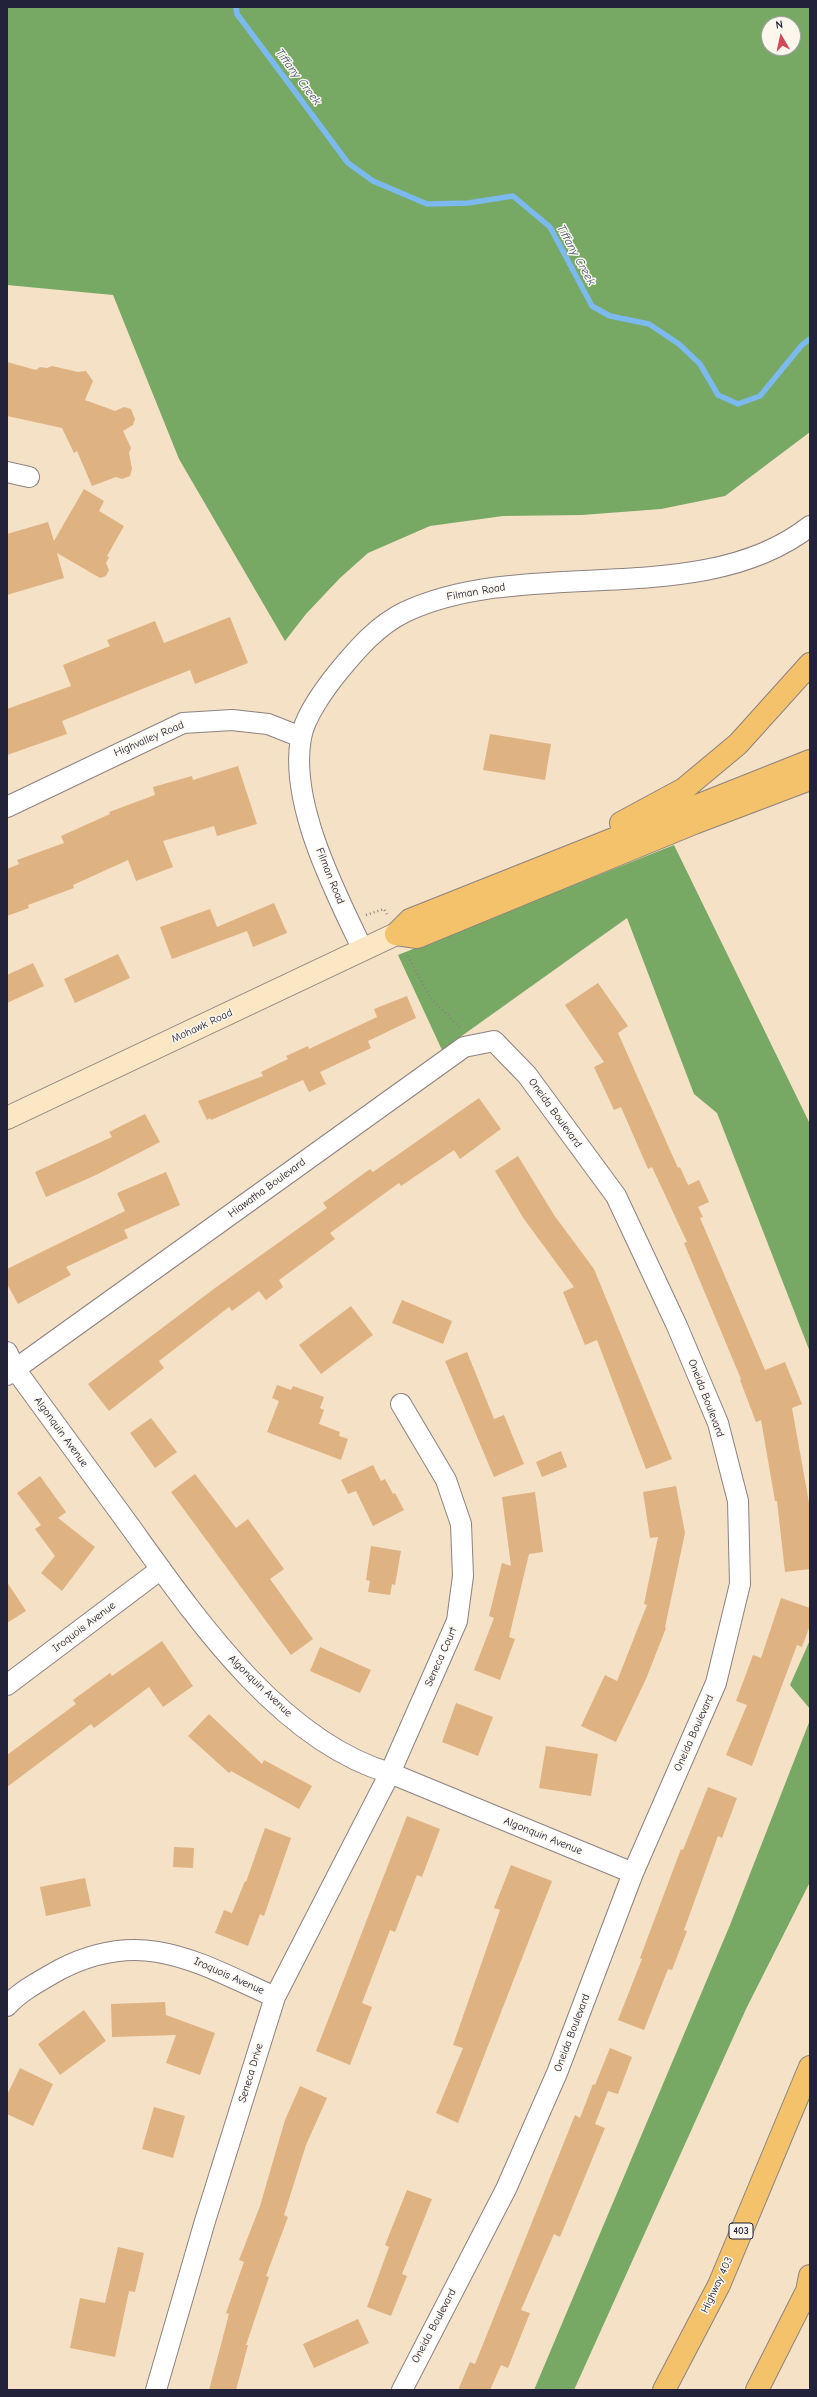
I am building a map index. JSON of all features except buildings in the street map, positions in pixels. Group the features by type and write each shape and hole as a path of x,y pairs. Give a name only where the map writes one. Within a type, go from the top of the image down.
{"highway":[{"path":"545,865 684,789 738,744 810,664"},
{"path":"396,934 410,920 545,865 809,773"},
{"path":"396,934 417,938 694,823 809,773"},
{"name":"Highway 403","path":"664,2390 719,2285 810,2067"},
{"path":"756,2390 809,2284"}],"main road":[{"name":"Mohawk Road","path":"7,1118 396,934"}],"street":[{"path":"7,472 29,477"},
{"name":"Filman Road","path":"363,950 330,881 310,824 300,779 301,737 315,706 335,676 365,640 404,613 447,596 501,587 705,570 752,558 799,535 810,526"},
{"name":"Highvalley Road","path":"7,807 183,723 232,720 261,724 301,737"},
{"name":"Hiawatha Boulevard","path":"10,1365 464,1047 494,1041 527,1075"},
{"name":"Oneida Boulevard","path":"398,2388 506,2189 557,2073 633,1873 716,1682 740,1584 738,1502 718,1423 677,1326 616,1196 527,1075"},
{"name":"Algonquin Avenue","path":"10,1365 214,1640 269,1697 316,1738 372,1768 390,1773 633,1873"},
{"name":"Seneca Court","path":"390,1773 457,1621 463,1576 461,1524 446,1480 401,1404"},
{"name":"Iroquois Avenue","path":"7,1685 160,1569"},
{"name":"Seneca Drive","path":"156,2390 205,2221 275,1997 390,1773"},
{"name":"Iroquois Avenue","path":"7,2006 40,1980 78,1961 112,1951 158,1950 197,1961 275,1997"}],"path":[{"path":"349,922 384,909 430,997 463,1032 464,1047"}],"green space":[{"path":"7,7 810,7 810,432 725,496 661,509 582,515 503,516 430,526 368,553 340,578 306,614 285,641 179,459 113,295 7,285"},
{"path":"674,845 810,1124 810,1352 717,1113 694,1094 627,918 442,1050 398,955"},
{"path":"810,1640 810,1709 790,1685"},
{"path":"810,1720 810,1882 746,2009 574,2390 534,2390 730,1925"}],"waterway":[{"name":"Tiffany Creek","path":"236,7 237,14 348,163 373,181 427,204 468,203 513,196 550,227 592,306 610,316 649,324 679,344 700,364 718,395 738,404 760,396 802,345 810,339"}]}
